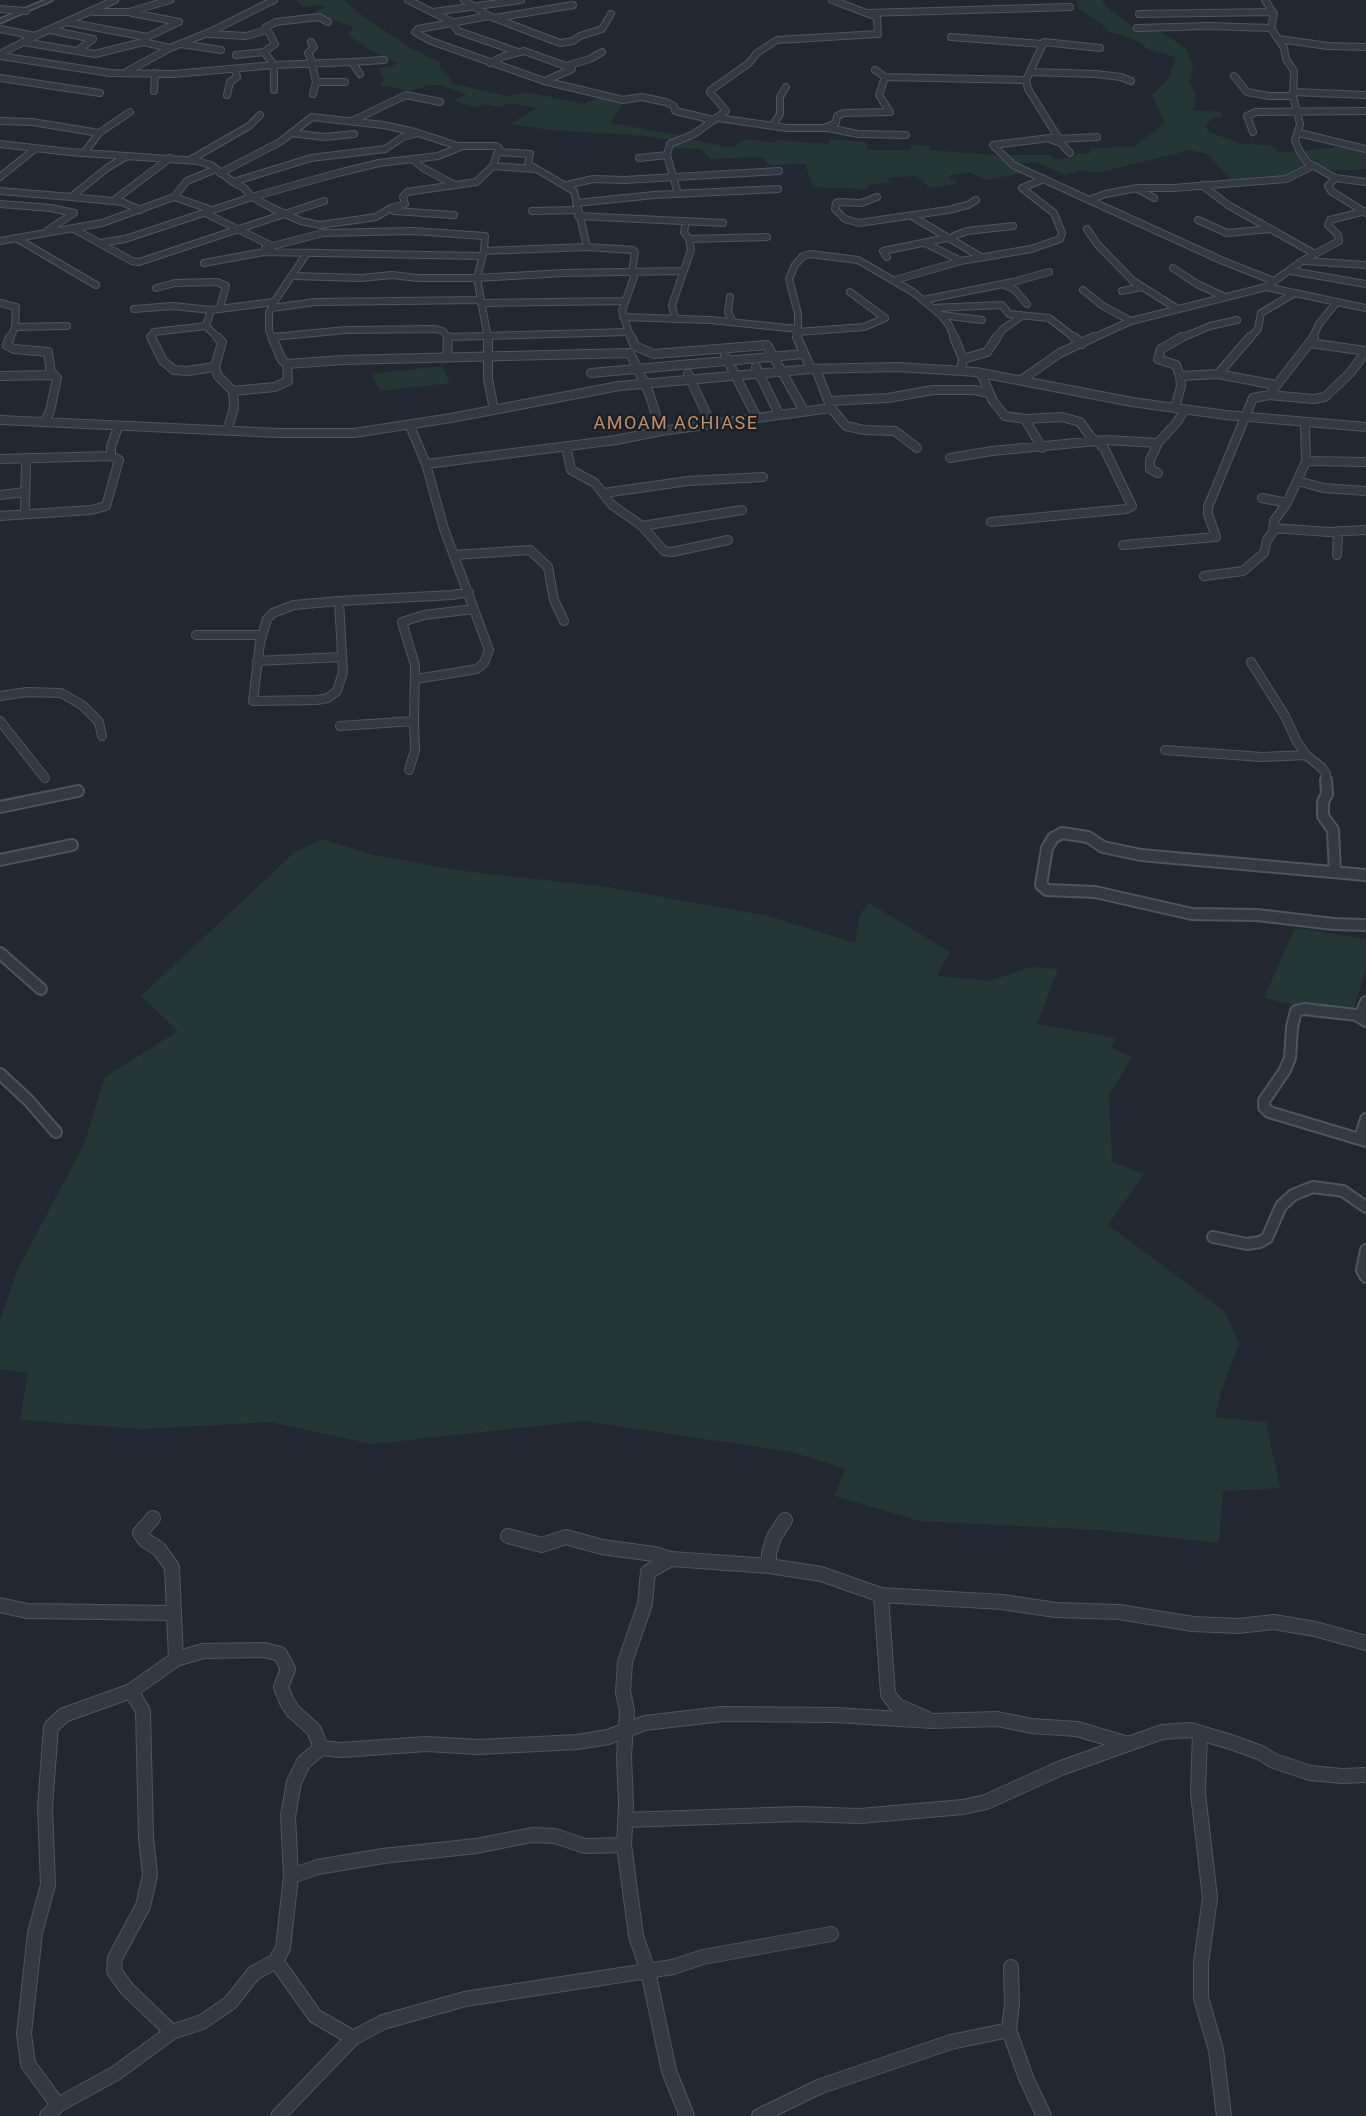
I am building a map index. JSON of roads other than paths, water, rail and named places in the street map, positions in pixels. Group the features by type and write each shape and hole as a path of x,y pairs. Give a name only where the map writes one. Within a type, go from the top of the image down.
{"street":[{"path":"0,21 50,0"},
{"path":"0,55 35,36 115,0"},
{"path":"129,12 170,0"},
{"path":"125,73 170,48 205,34 274,0"},
{"path":"408,0 454,24 458,31 518,52 529,52 572,69 544,81"},
{"path":"464,0 492,17 565,43 602,29 611,14"},
{"path":"433,12 521,0"},
{"path":"678,194 667,155 672,141 694,135 726,109 710,92 711,90 749,63 756,53 777,40 878,34 877,17 832,0"},
{"path":"1265,0 1274,14 1271,28 1284,48 1286,59 1294,71 1293,94 1300,124 1299,133 1294,141 1312,166 1335,178 1366,182"},
{"path":"573,5 418,29 415,32 431,41 544,81 623,100 641,97 666,102 674,106 675,111 794,129 824,128 852,133 906,135"},
{"path":"867,13 1070,7"},
{"path":"0,9 26,10"},
{"path":"23,42 95,54 145,40 179,22 129,12 91,12"},
{"path":"1139,14 1272,12"},
{"path":"236,55 264,52 275,44 266,27 272,23 319,17 328,22"},
{"path":"66,22 170,48"},
{"path":"1137,28 1209,26 1271,28"},
{"path":"0,29 35,36"},
{"path":"50,30 93,39 76,51"},
{"path":"205,34 246,36 267,30"},
{"path":"951,37 1043,44 1044,42 1100,48"},
{"path":"1278,39 1328,46 1366,47"},
{"path":"311,42 314,47 308,53 313,64 316,82 313,93"},
{"path":"181,44 221,50"},
{"path":"1043,44 1026,80 1028,89 1058,137 1054,139"},
{"path":"264,52 274,65 274,90"},
{"path":"490,63 518,52"},
{"path":"566,66 590,59 602,52"},
{"path":"0,55 100,73 189,72 384,60"},
{"path":"352,62 360,74"},
{"path":"227,95 230,82 237,76 235,69"},
{"path":"876,70 885,77 1026,80"},
{"path":"189,72 189,81"},
{"path":"1030,72 1096,74 1121,77 1131,81"},
{"path":"154,91 155,73"},
{"path":"1234,76 1247,92 1269,96 1366,95"},
{"path":"824,128 836,123 837,116 844,113 890,112 879,95 885,77"},
{"path":"0,78 100,93"},
{"path":"316,82 345,82"},
{"path":"773,125 781,111 780,97 786,87"},
{"path":"352,121 406,95 440,102"},
{"path":"1253,132 1247,116 1249,114 1366,111"},
{"path":"84,153 99,133 130,112"},
{"path":"190,160 240,132 260,116"},
{"path":"0,144 84,153 170,158 203,163 218,171 252,197 301,221 320,225 371,218 406,203 403,197 407,192 426,191 453,184 479,181 493,166 499,148 496,146 463,146 418,133 352,121 312,117 280,142 218,171 187,181 174,197 102,223 0,241"},
{"path":"0,121 32,122 99,133"},
{"path":"291,133 324,137 354,134"},
{"path":"233,182 311,158 385,149 403,137 418,133"},
{"path":"1299,133 1366,149"},
{"path":"1096,137 993,145 1013,165 1223,261 1274,281"},
{"path":"1054,139 1070,153"},
{"path":"100,243 125,239 252,197 379,163 438,156 463,146"},
{"path":"0,177 36,148"},
{"path":"498,152 528,153 531,155 527,163 574,191 587,248"},
{"path":"639,158 667,155"},
{"path":"71,197 107,168 128,156"},
{"path":"113,201 170,158"},
{"path":"412,159 421,167 453,184"},
{"path":"493,166 535,169"},
{"path":"1089,200 1105,194 1137,188 1286,179 1312,166"},
{"path":"567,185 593,179 624,180 673,175 779,171"},
{"path":"1335,178 1329,188 1365,212"},
{"path":"895,280 961,261 1031,249 1049,244 1063,236 1054,213 1022,188 1044,179"},
{"path":"1202,185 1228,205 1315,254"},
{"path":"1137,188 1154,198"},
{"path":"577,210 678,194 778,189"},
{"path":"0,191 113,201 140,210"},
{"path":"174,197 209,211 272,246"},
{"path":"877,197 861,203 839,202 836,203 836,208 841,216 853,223 893,217 913,217 960,208 976,200"},
{"path":"74,229 132,261 139,262 324,201"},
{"path":"0,204 62,210 74,213 72,216"},
{"path":"387,210 454,214"},
{"path":"532,211 577,210 723,223"},
{"path":"1021,381 1060,353 1131,321 1266,287 1302,261 1340,239 1328,225 1330,220 1365,212"},
{"path":"43,234 72,216 102,223"},
{"path":"913,217 981,257"},
{"path":"1198,220 1227,233 1270,229"},
{"path":"675,318 672,305 690,250 689,239 684,232 686,221"},
{"path":"320,225 323,233"},
{"path":"886,257 883,251 950,239 967,231 1013,226"},
{"path":"1087,229 1101,249 1142,287 1176,308"},
{"path":"264,252 265,248 323,233 413,231 485,237 477,278 488,334 488,379 494,410"},
{"path":"689,239 767,237"},
{"path":"16,238 96,285"},
{"path":"924,243 961,261"},
{"path":"204,263 264,252 483,254 587,248 633,250 635,252 632,272 634,277 622,314 635,346 654,354 765,345 804,411"},
{"path":"307,253 269,312 269,331 282,360 287,364 447,357 630,353"},
{"path":"917,448 895,431 849,428 830,405 804,354 797,330 797,310 789,279 791,269 805,255 856,259 895,280 933,308 950,325 963,359 961,370"},
{"path":"1302,261 1366,265"},
{"path":"1173,268 1197,284 1225,297"},
{"path":"294,276 361,278 392,275 418,278 477,278 564,273 682,271"},
{"path":"1291,271 1366,284"},
{"path":"923,300 1049,272"},
{"path":"156,288 175,283 217,282 226,286 220,307"},
{"path":"1003,284 1015,290 1027,304"},
{"path":"1122,291 1142,287"},
{"path":"1266,287 1366,308"},
{"path":"1083,290 1100,304 1131,321"},
{"path":"595,301 622,314 732,322 797,330 864,327 885,318 850,292"},
{"path":"1218,374 1258,329 1261,313 1293,294"},
{"path":"730,297 728,312 732,322"},
{"path":"134,309 172,306 211,310 220,307 315,302 624,302"},
{"path":"0,303 16,307 18,315 6,345 8,348 45,350 48,352 51,374"},
{"path":"1269,395 1317,333 1319,324 1336,303"},
{"path":"933,308 1002,305 1008,314 1049,318 1082,344"},
{"path":"206,326 208,313 211,310"},
{"path":"941,315 982,320"},
{"path":"963,359 987,352 1002,330 1022,316"},
{"path":"1175,408 1181,386 1180,376 1176,365 1158,359 1161,349 1169,343 1202,329 1238,320"},
{"path":"15,327 67,326"},
{"path":"206,326 222,342 215,367 218,376 233,391 234,408 227,431"},
{"path":"206,326 154,332 150,335 151,340 163,361 174,370 187,371 215,367"},
{"path":"273,338 346,330 430,328 443,331 448,337 447,357"},
{"path":"448,337 488,334 628,332"},
{"path":"1123,545 1216,537 1208,514 1208,507 1253,398 1269,395 1314,399 1325,397 1338,387 1365,354 1310,342"},
{"path":"630,353 635,346"},
{"path":"744,346 779,414"},
{"path":"722,349 757,418"},
{"path":"678,352 712,426"},
{"path":"630,353 645,384 661,431"},
{"path":"654,354 665,382"},
{"path":"591,373 804,354"},
{"path":"613,362 620,386"},
{"path":"705,363 712,377"},
{"path":"233,391 285,384 288,381 287,364"},
{"path":"0,420 227,431 333,434 372,432 620,386 759,373 876,367 961,370 1175,408 1305,424 1366,427"},
{"path":"981,373 989,393 1003,414 1025,419 1062,417 1075,419 1090,436 1098,441 1114,466 1132,506 991,522"},
{"path":"0,376 51,374 57,378 50,411 45,422"},
{"path":"1180,376 1218,374 1276,385"},
{"path":"426,464 712,426 933,390 974,390 989,393"},
{"path":"1158,473 1150,469 1150,460 1158,443 1177,422 1185,409"},
{"path":"1025,419 1042,448"},
{"path":"1204,576 1233,573 1248,568 1265,552 1276,518 1287,503 1306,461 1305,424"},
{"path":"410,426 426,464 454,555 489,650 481,667 472,671 416,679"},
{"path":"111,456 118,427"},
{"path":"950,458 992,451 1098,441 1126,440 1158,443"},
{"path":"566,446 571,470 595,483 612,505 642,526 664,551 728,540"},
{"path":"0,459 111,456 119,460 106,506 91,510 0,516"},
{"path":"25,513 26,458"},
{"path":"1306,461 1366,462"},
{"path":"604,493 688,481 763,477"},
{"path":"1298,481 1315,487 1366,491"},
{"path":"0,495 26,492"},
{"path":"1262,498 1287,503"},
{"path":"642,526 742,510"},
{"path":"1273,528 1324,532 1366,530"},
{"path":"1337,555 1338,531"},
{"path":"454,555 524,549 533,551 548,567 554,600 564,621"},
{"path":"339,601 343,641 342,679 337,691 328,698 317,700 253,701 256,661 262,635 267,619 279,610 290,606 339,601 452,595 469,592"},
{"path":"432,613 452,595"},
{"path":"409,770 415,750 416,679 413,653 401,625 402,622 432,613 474,609"},
{"path":"196,635 262,635"},
{"path":"256,661 342,657"},
{"path":"1251,662 1285,716 1306,756 1326,774 1327,794 1323,802 1323,816 1333,830 1335,872"},
{"path":"0,696 27,692 61,693 70,696 99,722 102,736"},
{"path":"0,721 45,778"},
{"path":"340,726 414,722"},
{"path":"1165,750 1262,757 1306,756"},
{"path":"0,807 78,791"},
{"path":"1366,875 1141,855 1103,847 1088,837 1062,833 1053,838 1047,848 1041,885 1047,890 1095,892 1192,914 1257,915 1334,924 1366,925"},
{"path":"0,860 72,845"},
{"path":"0,953 41,989"},
{"path":"1366,1002 1363,1018 1304,1009 1296,1011 1292,1027 1290,1058 1285,1070 1264,1101 1264,1107 1269,1112 1363,1140 1366,1119"},
{"path":"0,1074 56,1131"},
{"path":"1213,1237 1247,1244 1260,1242 1267,1238 1281,1206 1293,1195 1313,1187 1343,1191 1366,1207"},
{"path":"1366,1254 1362,1270 1366,1277"},
{"path":"153,1518 140,1533 145,1540 159,1549 172,1568 176,1659"},
{"path":"769,1566 769,1553 774,1537 785,1520"},
{"path":"508,1536 542,1545 566,1537 602,1547 639,1552 671,1560 769,1566 821,1574 881,1595 1002,1602 1056,1610 1119,1612 1193,1624 1238,1626 1274,1622 1315,1629 1366,1643"},
{"path":"639,1552 648,1572 645,1604 625,1662 623,1692 627,1711 624,1757 626,1780 624,1845 636,1936 648,1971 669,2071 687,2116"},
{"path":"648,1572 671,1560"},
{"path":"881,1595 888,1694 896,1705 932,1721"},
{"path":"0,1605 27,1611 173,1613"},
{"path":"58,2105 28,2064 24,2034 35,1933 48,1885 45,1807 51,1727 64,1715 130,1691 176,1659 203,1651 265,1650 279,1654 285,1660 288,1669 281,1687 287,1702 314,1730 321,1748"},
{"path":"130,1691 143,1711 146,1838 150,1875 143,1906 115,1958 114,1971 127,1989 172,2032"},
{"path":"47,2116 58,2105 116,2073 172,2032 202,2022 230,2003 254,1973 276,1961 283,1948 291,1876 288,1816 294,1782 304,1762 321,1748 341,1750 426,1744 479,1747 556,1744 595,1739 659,1720 749,1713 932,1721 997,1719 1032,1726 1077,1730 1128,1744"},
{"path":"625,1820 799,1814 860,1815 963,1807 986,1802 1061,1768 1162,1732 1190,1730 1231,1742 1261,1753 1274,1761 1310,1773 1342,1776 1366,1775"},
{"path":"1200,1733 1198,1793 1210,1898 1201,1963 1201,1998 1216,2050 1224,2116"},
{"path":"291,1876 318,1867 383,1856 476,1846 532,1835 555,1836 585,1846 624,1845"},
{"path":"278,2116 353,2038 383,2022 465,1999 674,1967 703,1957 831,1934"},
{"path":"276,1961 315,2016 353,2038"},
{"path":"1011,1967 1012,2003 1009,2030 1026,2078 1044,2116"},
{"path":"759,2116 820,2086 951,2042 1009,2030"}],"district":[{"name":"AMOAM ACHIASE","path":"676,424"}]}
